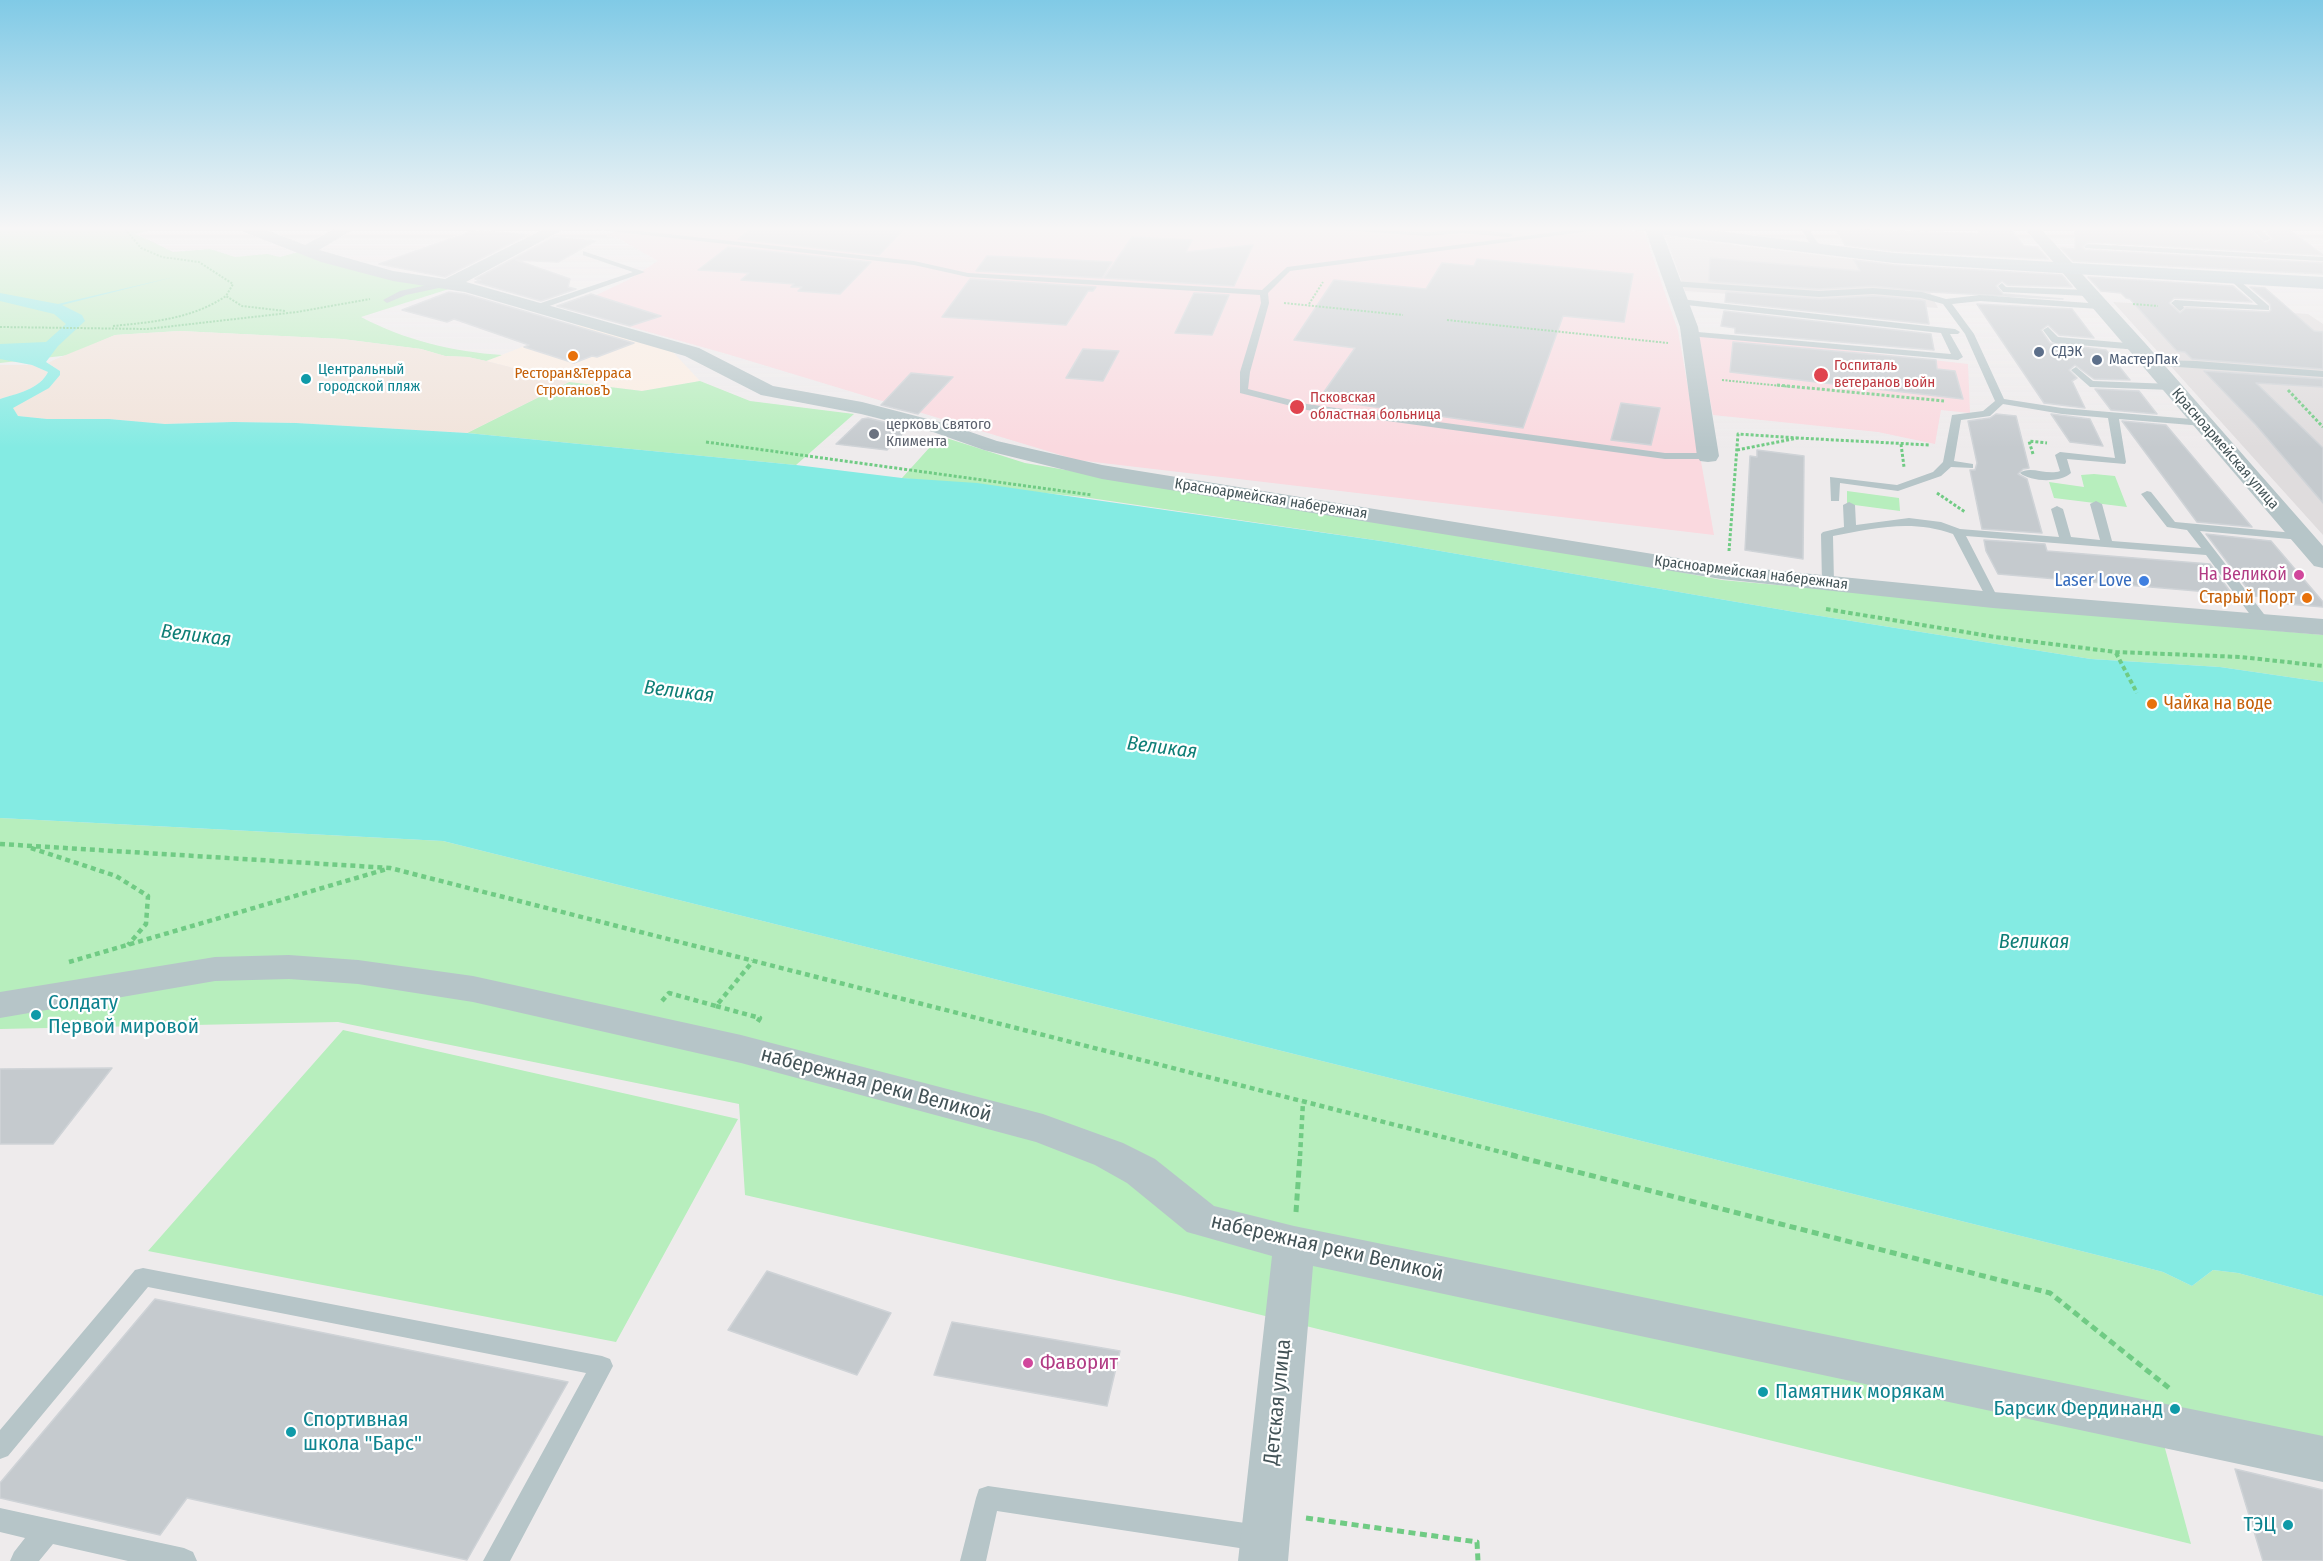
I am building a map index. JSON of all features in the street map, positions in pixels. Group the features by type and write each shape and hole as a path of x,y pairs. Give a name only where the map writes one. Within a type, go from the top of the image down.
{"street":[{"name":"Красноармейская набережная","path":"518,302 692,352 768,391 862,408 1052,462 1721,572 1992,600 2323,627"},
{"path":"1680,302 1691,340 1708,456"},
{"name":"Красноармейская улица","path":"2098,303 2138,346 2323,561"},
{"name":"набережная реки Великой","path":"0,1005 215,969 289,967 358,972 473,989 741,1049 1043,1129 1109,1154 1141,1171 1202,1220 1294,1244 2323,1459"},
{"name":"Детская улица","path":"1264,1550 1294,1244"}],"lane":[{"path":"538,307 553,302"},
{"path":"1263,302 1245,372 1243,391 1319,409 1665,456 1708,456"},
{"path":"1680,302 1969,334"},
{"path":"1946,302 1969,334 2000,401"},
{"path":"2071,302 2098,303"},
{"path":"2090,302 2098,303"},
{"path":"2180,308 2175,303 2266,308 2260,302"},
{"path":"1858,313 1961,322"},
{"path":"2048,330 2055,340 2138,346"},
{"path":"1691,340 1958,357 1944,331"},
{"path":"2152,363 2196,364 2323,374"},
{"path":"2076,370 2090,384 2172,387"},
{"path":"2000,401 2113,416 2203,423"},
{"path":"1835,499 1834,479 1898,488 1937,474 1948,463 1956,417 1978,417 1996,409 2000,401"},
{"path":"2025,473 2055,477 2066,472 2060,455 2121,462 2113,416"},
{"path":"1948,463 1969,466"},
{"path":"2147,494 2171,525 2301,536"},
{"path":"2096,504 2107,544"},
{"path":"1848,505 1850,530"},
{"path":"2057,509 2066,540"},
{"path":"1828,583 1827,534 1906,519 1939,523 1958,532 2209,552"},
{"path":"2190,527 2262,621"},
{"path":"1958,532 1992,600"},
{"path":"0,1448 143,1277 602,1366 496,1561"},
{"path":"973,1561 988,1498 1264,1550"},
{"path":"0,1520 184,1561"},
{"path":"23,1561 48,1530"}],"path":[{"path":"94,328 168,319 197,312 218,302"},
{"path":"235,302 242,306 297,312"},
{"path":"0,327 147,329 297,312 354,302"},
{"path":"1293,302 1403,315"},
{"path":"2098,303 2180,308"},
{"path":"1447,320 1691,340"},
{"path":"1697,377 1943,401"},
{"path":"2283,385 2323,427"},
{"path":"1729,556 1738,434 1951,447"},
{"path":"1737,450 1798,438"},
{"path":"1936,492 1972,517"},
{"path":"2116,652 2137,693"},
{"path":"0,844 390,868 2050,1293 2172,1390"},
{"path":"24,846 116,876 136,886 148,896 150,914 146,924 127,945"},
{"path":"63,964 390,868"},
{"path":"716,1006 753,961"},
{"path":"669,993 760,1018"},
{"path":"1294,1244 1303,1102"},
{"path":"1326,1520 1477,1542 1478,1561"}],"shaded area":[{"name":"Псковская областная больница","path":"582,302 1668,302 1678,331 1714,535 1077,460 727,354 567,309"},
{"path":"1846,302 1935,302 1938,308"},
{"path":"2113,302 2308,314 2323,324 2323,535"},
{"path":"579,325 672,351 700,381 642,391 569,382 486,361"},
{"path":"1697,333 1968,364 1970,413 1941,410 1935,444 1878,432 1713,415"}],"green space":[{"path":"0,302 409,302 361,317 394,332 430,344 502,355 486,361 445,356 421,349 342,339 180,331 115,335 70,355 0,363"},
{"path":"700,381 750,401 854,414 796,465 467,433 569,382 642,391"},
{"path":"940,436 1025,463 1295,509 1530,544 1722,580 2323,635 2323,682 2220,667 2091,659 1795,612 1388,542 1083,497 902,478"},
{"path":"2081,475 2115,476 2127,507 2054,498 2049,482 2084,487"},
{"path":"1847,491 1899,498 1900,511 1847,504"},
{"path":"0,818 443,841 2117,1260 2163,1272 2192,1286 2213,1270 2238,1273 2323,1296 2323,1475 2163,1441 2191,1544 1180,1295 745,1195 739,1104 338,1022 0,1029"},
{"path":"343,1030 738,1119 616,1342 148,1251"}],"sand":[{"name":"Центральный городской пляж","path":"180,331 342,339 421,349 445,356 486,361 569,382 467,433 296,423 165,424 109,419 47,419 18,416 12,408 60,371 48,363 56,359 115,335"},
{"path":"0,365 32,365 48,372 33,387 0,399"}],"water":[{"name":"Великая","path":"4,302 58,304 75,302 62,305 82,315 85,321 58,346 46,362 60,371 60,375 49,388 13,408 18,416 47,419 109,419 165,424 296,423 467,433 796,465 902,478 977,483 1388,542 1795,612 2091,659 2220,667 2323,682 2323,1296 2238,1273 2213,1270 2192,1286 2163,1272 2117,1260 443,841 0,818 0,399 34,387 48,372 32,365 0,359 0,344 46,342 66,324 54,314"}],"building":[{"path":"423,302 492,302 634,343 574,363 524,347 529,345 454,319 447,322 402,310"},
{"path":"569,302 616,302 661,316 630,326 557,306"},
{"path":"953,302 1081,302 1066,325 942,317"},
{"path":"1190,302 1226,302 1212,335 1175,333"},
{"path":"1319,302 1628,302 1624,322 1563,316 1523,428 1319,399 1355,348 1294,340"},
{"path":"1725,302 1925,302 1929,324"},
{"path":"2133,302 2170,302 2180,313 2186,308 2269,312 2271,310 2267,302 2281,302 2314,331 2323,332 2323,369 2192,359 2185,352 2177,351"},
{"path":"1977,304 2072,309 2094,338 2059,335 2048,325 2041,330 2050,343 2106,350 2130,380 2094,379 2075,365 2069,370 2077,378 2072,381 2085,408 2044,403"},
{"path":"1724,311 1931,334 1934,350 1735,333 1735,328 1721,326"},
{"path":"1733,342 1936,360 1937,369 1955,371 1963,399 1730,372"},
{"path":"1083,349 1119,351 1103,381 1066,378"},
{"path":"2204,371 2323,379 2323,387 2256,383 2323,448 2323,503 2256,425"},
{"path":"911,373 953,377 918,414 881,405"},
{"path":"2095,389 2139,391 2157,414 2111,410"},
{"path":"1621,403 1660,408 1651,445 1611,440"},
{"path":"1996,414 2016,416 2029,468 2023,469 2018,474 2027,479 2042,533 1982,529 1970,470 1975,470 1977,463 1968,421 1990,418"},
{"path":"2051,414 2090,419 2103,446 2070,442"},
{"name":"церковь Святого Климента","path":"868,418 908,428 887,450 836,444 862,419"},
{"path":"2122,421 2166,425 2252,527 2197,522"},
{"path":"1757,450 1804,456 1803,559 1745,550 1750,456 1757,457"},
{"path":"2206,534 2271,541 2323,602 2323,607 2275,603 2271,597 2253,596"},
{"path":"1984,540 2045,544 2047,551 2210,564 2232,594 1998,574 1986,551"},
{"path":"112,1068 53,1144 0,1144 0,1069"},
{"path":"767,1271 891,1313 857,1375 728,1330"},
{"name":"Спортивная школа \"Барс\"","path":"155,1299 568,1382 467,1560 187,1498 160,1535 0,1498 0,1483"},
{"name":"Фаворит","path":"952,1322 1120,1351 1107,1406 934,1375"},
{"name":"ТЭЦ","path":"2235,1469 2323,1490 2323,1561 2263,1561"}],"place":[{"name":"СДЭК","path":"2039,352"},
{"name":"Ресторан&Терраса СтрогановЪ","path":"573,356"},
{"name":"МастерПак","path":"2097,360"},
{"name":"Госпиталь ветеранов войн","path":"1821,375"},
{"name":"Центральный городской пляж","path":"306,379"},
{"name":"Псковская областная больница","path":"1297,407"},
{"name":"церковь Святого Климента","path":"874,434"},
{"name":"На Великой","path":"2299,575"},
{"name":"Laser Love","path":"2144,581"},
{"name":"Старый Порт","path":"2307,598"},
{"name":"Чайка на воде","path":"2152,704"},
{"name":"Солдату Первой мировой","path":"36,1015"},
{"name":"Фаворит","path":"1028,1363"},
{"name":"Памятник морякам","path":"1763,1392"},
{"name":"Барсик Фердинанд","path":"2175,1409"},
{"name":"Спортивная школа \"Барс\"","path":"291,1432"},
{"name":"ТЭЦ","path":"2288,1525"}]}
